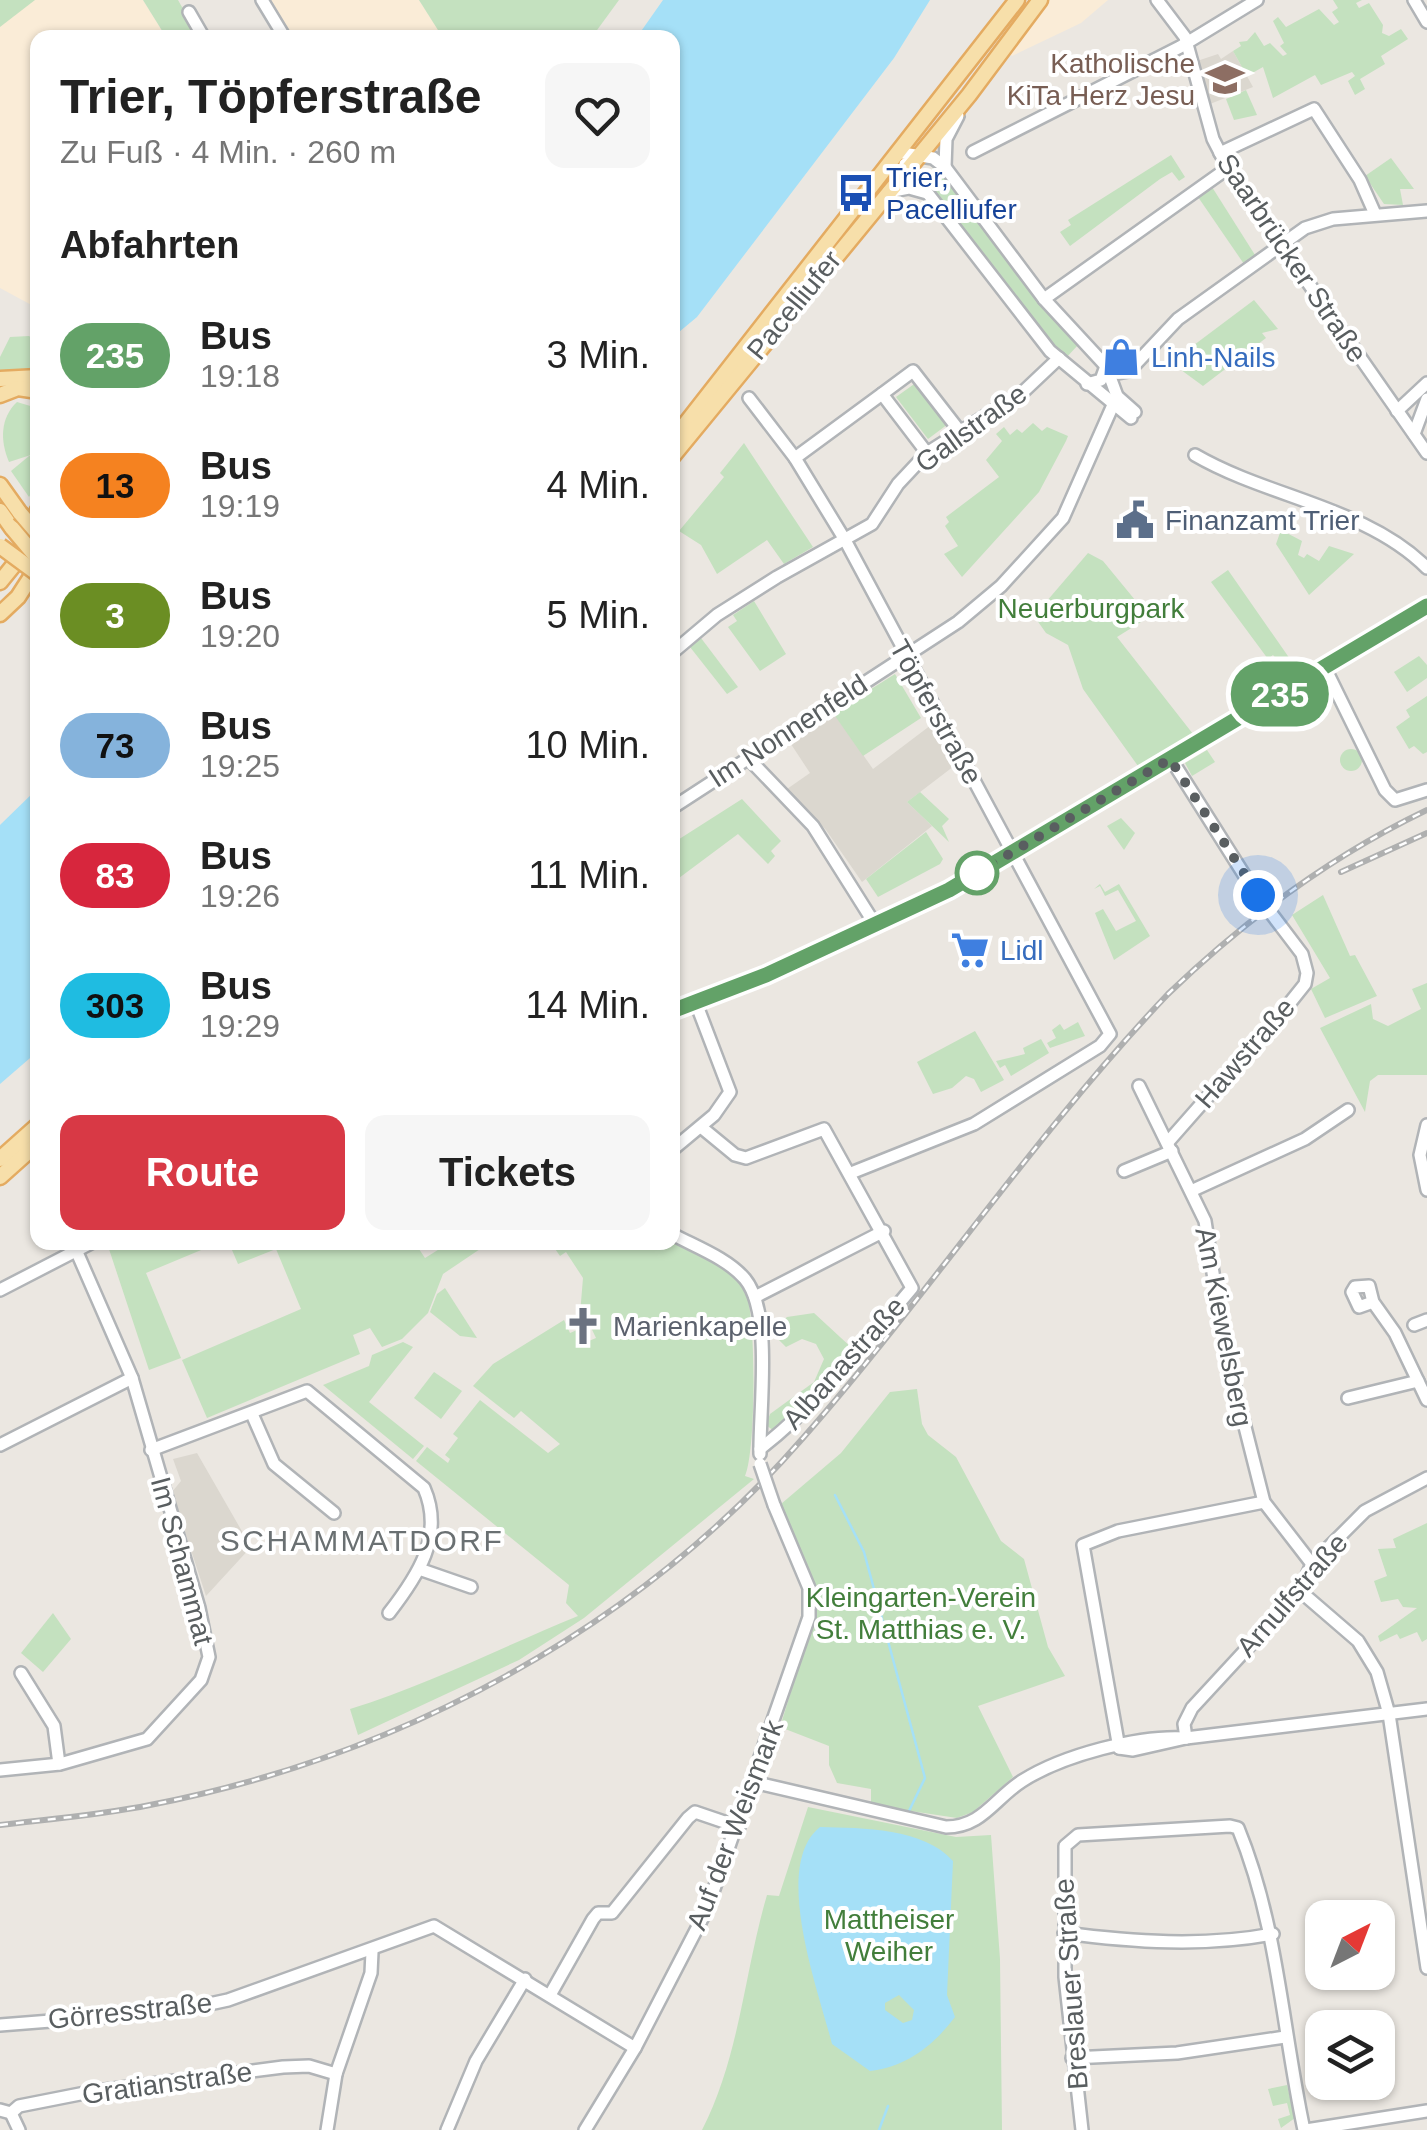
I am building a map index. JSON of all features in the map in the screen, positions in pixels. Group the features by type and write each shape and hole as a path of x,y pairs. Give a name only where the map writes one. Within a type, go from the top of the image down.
{"main road":[{"name":"Pacelliufer","path":"680,431 1018,0"},
{"name":"Pacelliufer","path":"680,447 969,94 1040,0"},
{"path":"0,378 30,377"},
{"path":"0,394 18,388 30,390"},
{"path":"0,486 30,524"},
{"path":"0,512 30,552"},
{"path":"0,582 13,566 30,528"},
{"path":"0,546 30,568"},
{"path":"0,614 18,598 30,576"},
{"path":"680,1008 876,926 1014,852 1427,606"},
{"path":"0,1159 30,1132"},
{"path":"0,1178 30,1150"}],"street":[{"path":"262,0 280,30"},
{"name":"Saarbrücker Straße","path":"1156,0 1170,13 1186,44 1228,168 1427,453"},
{"path":"973,152 1186,44 1257,0"},
{"path":"1414,0 1427,22"},
{"path":"189,12 199,30"},
{"path":"944,167 946,140 969,94"},
{"path":"1220,153 1314,108 1360,180 1375,214"},
{"path":"897,152 912,160 933,158 944,167 1044,299 1106,366 1118,373 1129,371 1178,318 1279,245 1321,222 1427,210"},
{"path":"912,160 928,194 1018,314 1087,384 1132,415 1104,428"},
{"path":"1044,299 1228,168"},
{"path":"884,194 909,188 928,194"},
{"path":"946,218 947,209 958,200 970,202"},
{"name":"Gallstraße","path":"680,646 717,615 872,524 898,484 927,453 1023,392 1059,358"},
{"path":"1087,384 1102,380 1106,366"},
{"path":"1106,366 1115,400"},
{"path":"795,458 913,372 958,430"},
{"path":"1397,411 1427,383"},
{"path":"882,394 927,453"},
{"name":"Töpferstraße","path":"749,398 795,458 845,540 1110,1034 1100,1046 974,1124 851,1173"},
{"path":"1414,434 1427,398"},
{"name":"Im Nonnenfeld","path":"680,803 958,622 1042,544 1063,518 1115,400"},
{"path":"1194,455 1244,480 1382,532 1427,568"},
{"path":"1325,668 1384,790 1394,800 1427,790"},
{"path":"748,758 813,826 876,926"},
{"name":"Hawstraße","path":"1170,759 1255,892 1302,954 1307,974 1285,1009 1170,1146"},
{"path":"680,1144 701,1127 730,1092 696,1003"},
{"name":"Am Kiewelsberg","path":"1139,1086 1205,1221 1224,1344 1264,1502 1312,1564"},
{"path":"1191,1191 1305,1138 1348,1110"},
{"path":"1427,1125 1420,1155 1427,1190"},
{"name":"Albanastraße","path":"701,1127 735,1155 746,1158 824,1129 884,1231 912,1288 835,1380 794,1422 760,1449"},
{"path":"1124,1171 1170,1146"},
{"path":"680,1238 726,1263 745,1280 755,1296 884,1231"},
{"path":"0,1290 76,1250"},
{"name":"Im Schammat","path":"0,1770 59,1764 146,1739 189,1696 206,1670 208,1646 199,1608 132,1378 76,1250"},
{"name":"Auf der Weismark","path":"585,2130 635,2048 707,1909 754,1782 812,1602 760,1464 760,1322 755,1296"},
{"path":"1373,1302 1395,1333 1427,1400"},
{"path":"1414,1326 1427,1320"},
{"path":"0,1445 132,1378"},
{"path":"1348,1398 1418,1381"},
{"name":"Im Schammat","path":"151,1450 307,1391 414,1479 429,1501 422,1570"},
{"path":"252,1414 274,1464 334,1513"},
{"name":"Arnulfstraße","path":"1186,1738 1184,1724 1192,1708 1300,1591 1312,1564 1373,1504 1427,1478"},
{"path":"1118,1748 1083,1546 1088,1540 1118,1531 1264,1502"},
{"path":"388,1613 422,1570 471,1587"},
{"path":"1300,1591 1358,1641 1378,1672 1389,1714 1427,1968"},
{"path":"21,1673 54,1726 59,1764"},
{"path":"754,1782 946,1827 963,1827 1038,1772 1118,1748 1134,1750 1186,1738 1427,1709"},
{"path":"550,1994 598,1914 612,1913 688,1818 696,1812 738,1827"},
{"name":"Breslauer Straße","path":"1082,2130 1072,2058 1064,1933 1063,1856 1071,1839 1078,1835 1238,1828 1256,1874 1272,1934"},
{"name":"Görresstraße","path":"0,2025 177,2010 228,2000 372,1952 434,1926 525,1980"},
{"path":"1064,1933 1170,1942 1241,1940 1272,1934 1285,2038 1305,2130 1427,2110"},
{"path":"327,2130 336,2074 371,1974 372,1952"},
{"path":"448,2130 469,2074 525,1980 635,2048"},
{"path":"1072,2058 1178,2053 1285,2038"},
{"name":"Gratianstraße","path":"6,2112 90,2092 283,2066 308,2066 336,2074"},
{"path":"6,2112 18,2130"}],"shaded area":[{"path":"0,0 143,0 162,30 30,30 30,304 0,288"},
{"path":"267,0 419,0 438,30 286,30"},
{"path":"1048,0 1108,0 1081,23 1012,56 1009,53"},
{"name":"Katholische KiTa Herz Jesu","path":"1233,51 1253,87 1210,104 1197,61 1218,54 1221,59"},
{"path":"830,708 873,769 935,722 958,763 907,802 932,826 862,882 826,830 787,789 810,773 787,738"},
{"path":"197,1453 251,1547 206,1596 172,1492 181,1481 173,1459"}],"green space":[{"path":"0,0 35,0 0,27"},
{"path":"143,0 178,0 195,30 162,30"},
{"path":"419,0 619,0 597,30 438,30"},
{"path":"1333,0 1362,0 1356,3 1359,8 1369,3 1383,25 1382,33 1389,36 1401,29 1408,39 1381,56 1385,64 1360,79 1365,89 1355,95 1348,81 1355,76 1352,72 1321,85 1315,75 1273,98 1263,67 1247,76 1233,51 1255,32 1264,46 1270,43 1283,56 1287,54 1280,46 1284,43 1273,21 1278,17 1286,27 1319,9 1334,25 1339,22 1332,12 1338,8"},
{"path":"1246,90 1257,115 1234,120 1226,99"},
{"path":"1171,155 1185,177 1179,181 1172,172 1160,179 1070,246 1060,232 1071,225 1068,220"},
{"path":"1391,158 1414,189 1400,189 1403,205 1384,204 1365,176"},
{"path":"935,166 961,197 949,199 942,207 923,179"},
{"path":"1212,187 1255,255 1244,264 1198,197"},
{"path":"960,206 969,209 1035,297 1079,344 1065,359 1024,314 952,221"},
{"path":"1254,300 1278,329 1262,333 1266,338 1203,386 1177,367 1185,359 1182,354"},
{"path":"10,337 30,337 30,373 0,375 0,357"},
{"path":"917,382 948,424 928,439 896,397"},
{"path":"17,402 30,406 30,455 9,462 3,430"},
{"path":"1033,423 1042,431 1047,427 1068,436 1066,441 1039,492 962,577 944,554 958,546 945,526 949,522 946,517 999,477 986,460 1002,441 996,434 1004,427 1010,435 1017,429 1022,433"},
{"path":"744,443 813,547 784,564 767,540 717,574 701,545 680,530 724,477 720,473"},
{"path":"30,456 29,497 11,471"},
{"path":"1281,530 1302,541 1298,555 1304,558 1307,554 1319,561 1329,546 1354,554 1309,595 1276,544"},
{"name":"Neuerburgpark","path":"1088,553 1103,561 1149,617 1117,637 1193,734 1138,766 1083,689 1068,645 1046,633 1034,616"},
{"path":"1228,570 1290,659 1278,661 1273,655 1268,659 1211,582"},
{"path":"754,601 786,654 760,671 728,627 737,621 733,615"},
{"path":"701,638 738,687 727,694 690,647"},
{"path":"1419,656 1427,665 1427,678 1407,692 1394,672"},
{"path":"895,674 921,718 863,756 833,713"},
{"path":"1427,696 1427,752 1423,754 1414,746 1409,749 1396,727 1410,717 1406,710"},
{"path":"1347,749 1355,749 1362,760 1355,771 1347,771 1340,764 1340,756"},
{"path":"1207,750 1215,762 1192,776 1185,763"},
{"path":"920,792 949,819 942,826 949,842 907,802"},
{"path":"742,799 781,841 771,851 775,856 768,864 738,834 680,877 680,839"},
{"path":"1121,818 1135,833 1124,850 1107,826"},
{"path":"926,832 943,859 940,864 878,897 866,879"},
{"path":"1100,884 1105,892 1119,884 1150,936 1114,960 1095,913 1103,909 1116,931 1136,921 1118,890 1105,896 1100,886 1094,889"},
{"path":"1323,895 1350,956 1355,955 1377,996 1325,1018 1311,989 1330,978 1292,915"},
{"path":"1427,983 1427,1075 1378,1075 1370,1081 1365,1112 1320,1028 1371,1004 1373,1019 1388,1026 1421,1009 1412,989"},
{"path":"1078,1022 1085,1036 1050,1048 1047,1043 1056,1038 1052,1030 1060,1024 1064,1030"},
{"path":"975,1031 1004,1080 981,1092 974,1079 966,1076 952,1088 933,1094 917,1062"},
{"path":"1041,1039 1049,1053 1011,1076 1005,1065 1000,1068 996,1061 1025,1054 1023,1048"},
{"path":"680,1245 735,1278 747,1296 752,1332 754,1387 745,1476 754,1479 584,1618 519,1660 358,1735 350,1709 578,1616 566,1603 569,1585 416,1461 427,1447 448,1463 450,1459 445,1455 458,1438 453,1434 480,1400 548,1453 560,1444 521,1411 514,1418 473,1386 493,1364 564,1320 570,1333 577,1330 584,1343 596,1338 585,1315 580,1314 583,1278 566,1252 560,1256 556,1250 680,1250"},
{"path":"109,1250 201,1250 146,1273 181,1358 149,1370"},
{"path":"232,1250 273,1250 238,1264"},
{"path":"276,1250 420,1250 425,1258 438,1250 479,1250 443,1274 428,1313 402,1339 382,1347 370,1328 353,1335 360,1354 207,1418 182,1360 301,1309"},
{"path":"445,1288 477,1338 460,1336 430,1312 437,1294"},
{"path":"814,1313 853,1349 829,1382 774,1431 766,1425 770,1414 814,1382 824,1359 816,1344 802,1339 786,1347 771,1332 787,1317"},
{"path":"403,1342 413,1347 369,1402 424,1446 413,1459 323,1385 369,1366 372,1355"},
{"path":"434,1372 462,1391 441,1419 414,1398"},
{"name":"Kleingarten-Verein St. Matthias e. V.","path":"917,1389 922,1424 928,1435 956,1457 1001,1541 1024,1559 1048,1647 1065,1676 978,1706 1013,1777 973,1812 957,1818 871,1805 871,1789 837,1783 829,1765 829,1746 780,1727 816,1611 781,1504 841,1453 890,1392"},
{"path":"1427,1523 1427,1639 1422,1642 1417,1632 1400,1639 1397,1634 1380,1642 1378,1636 1417,1608 1403,1607 1398,1599 1381,1602 1374,1581 1387,1576 1378,1549 1396,1548 1393,1539"},
{"path":"53,1613 71,1639 43,1672 21,1653"},
{"name":"Mattheiser Weiher","path":"808,1807 956,1837 991,1835 1000,1959 1002,2130 702,2130 725,2073 767,1895 779,1896"},
{"path":"1287,2085 1295,2118 1281,2128 1278,2119 1290,2115 1287,2103 1273,2106 1268,2089"}],"water":[{"path":"663,0 930,0 894,58 697,317 680,331 680,30 642,30"},
{"path":"30,796 30,1058 0,1084 0,825"},
{"path":"820,1827 873,1829 926,1842 953,1861 947,1995 955,2017 928,2046 907,2060 870,2071 832,2044 803,1931 799,1870 806,1845","holes":["899,1995 914,2010 912,2020 903,2023 885,2010 885,2003"]}],"waterway":[{"path":"835,1495 864,1552 925,1778 909,1811"},
{"path":"879,2130 888,2106"}],"railway":[{"path":"0,1825 150,1805 242,1783 333,1754 422,1718 507,1675 588,1626 665,1570 737,1507 803,1438 1073,1102 1168,994 1290,892 1357,848 1427,810"},
{"path":"1341,872 1427,833"}],"bus line":[{"name":"235","path":"680,1008 766,975 949,890 1427,606"}],"place":[{"name":"Katholische KiTa Herz Jesu","path":"1225,79"},
{"name":"Trier, Pacelliufer","path":"856,193"},
{"name":"Linh-Nails","path":"1121,357"},
{"name":"Finanzamt Trier","path":"1135,520"},
{"name":"Lidl","path":"970,950"},
{"name":"Marienkapelle","path":"583,1326"}],"district":[{"name":"SCHAMMATDORF","path":"362,1540"}],"route":[{"path":"977,873 1170,759 1258,895"}]}
